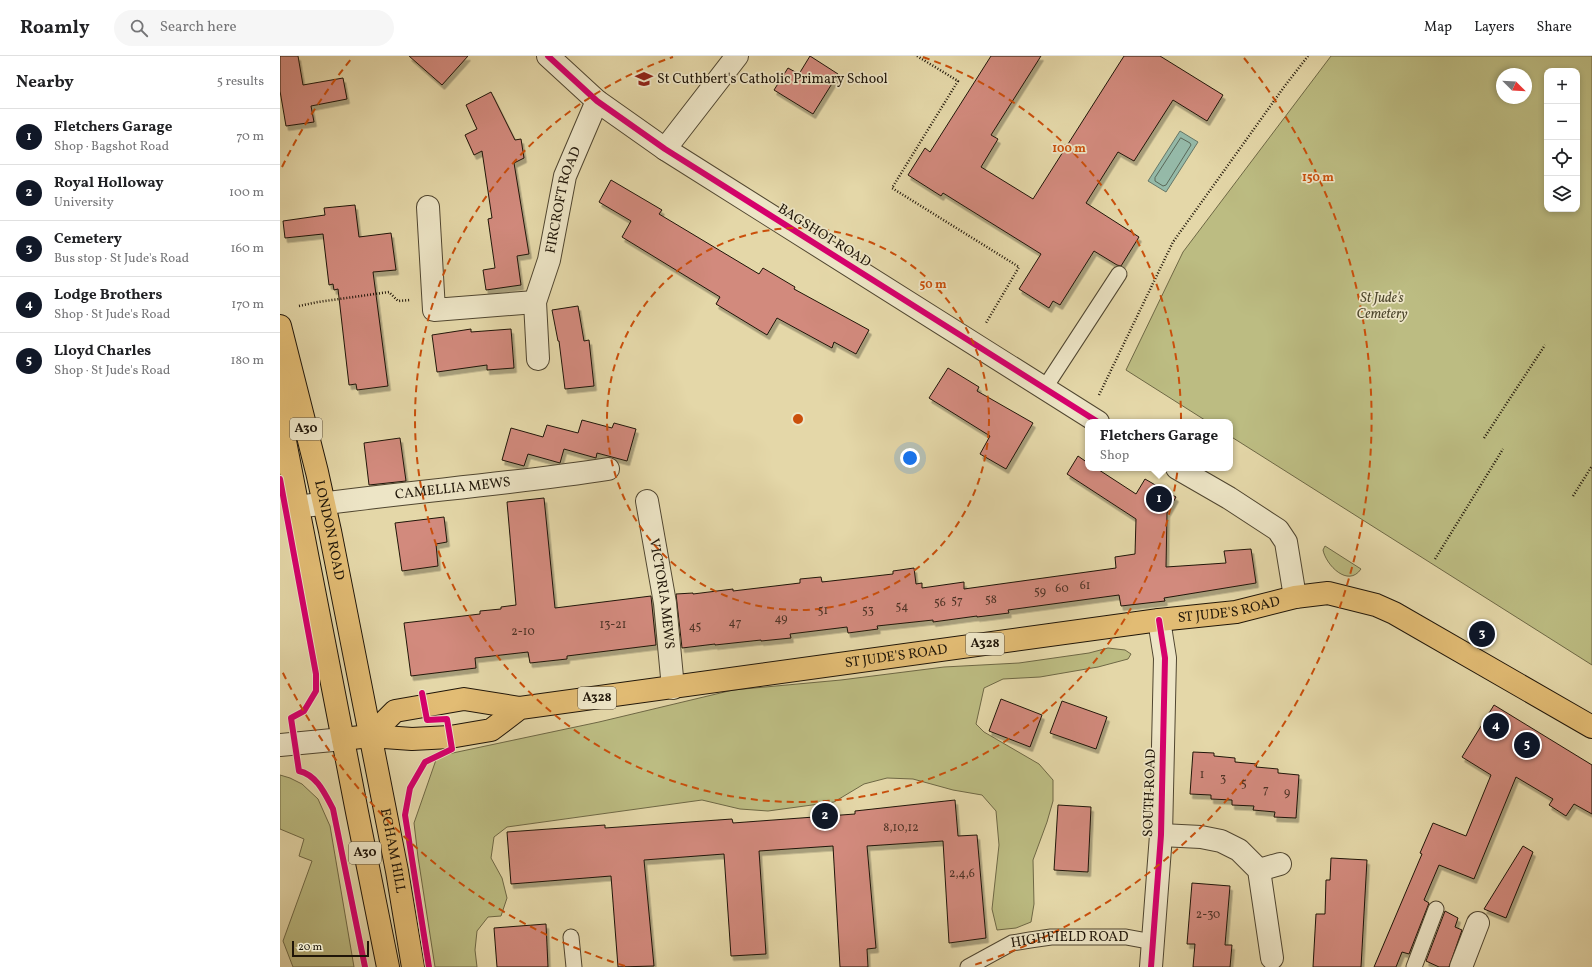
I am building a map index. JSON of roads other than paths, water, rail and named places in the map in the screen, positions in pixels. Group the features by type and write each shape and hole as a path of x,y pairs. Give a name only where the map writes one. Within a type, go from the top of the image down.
{"main road":[{"name":"LONDON ROAD","path":"280,326 323,503 358,669 370,736"},
{"name":"LONDON ROAD","path":"280,379 285,441 343,739"},
{"name":"ST JUDE'S ROAD","path":"343,739 370,736 412,739 450,737 491,730 520,708 1159,620 1236,612 1296,597 1328,593 1376,605 1394,613 1592,727"},
{"path":"370,736 395,712 464,700 520,708"},
{"name":"EGHAM HILL","path":"370,736 397,871 413,967"},
{"name":"EGHAM HILL","path":"343,739 388,967"}],"street":[{"name":"BAGSHOT ROAD","path":"548,56 597,101 665,149 1093,419"},
{"path":"665,149 737,56"},
{"name":"FIRCROFT ROAD","path":"538,360 535,302 549,260 565,176 597,101"},
{"path":"428,207 434,310 535,302"},
{"name":"CAMELLIA MEWS","path":"298,506 545,479 608,469"},
{"path":"1182,471 1229,498 1278,530 1286,542 1296,597"},
{"name":"VICTORIA MEWS","path":"647,501 665,602 673,688"},
{"name":"SOUTH ROAD","path":"1151,967 1161,835 1165,658 1159,620"},
{"path":"280,745 343,739"},
{"path":"1161,835 1201,837 1221,841 1239,850 1259,870 1272,958"},
{"path":"1259,870 1280,864"},
{"path":"1461,967 1478,923"}],"lane":[{"path":"1044,389 1119,274"},
{"path":"1414,967 1436,909"},
{"path":"571,937 574,967"},
{"name":"HIGHFIELD ROAD","path":"968,967 1012,943 1051,937 1126,938 1153,942"}],"water":[{"path":"1180,131 1198,142 1166,192 1148,181"}],"place":[{"name":"St Cuthbert's Catholic Primary School","path":"644,79"},
{"name":"Fletchers Garage","path":"1159,499"},
{"name":"Cemetery","path":"1482,634"},
{"name":"Lodge Brothers","path":"1496,726"},
{"name":"Lloyd Charles","path":"1527,745"},
{"name":"Royal Holloway","path":"825,816"}],"park label":[{"name":"St Jude's Cemetery","path":"1382,306"}]}
